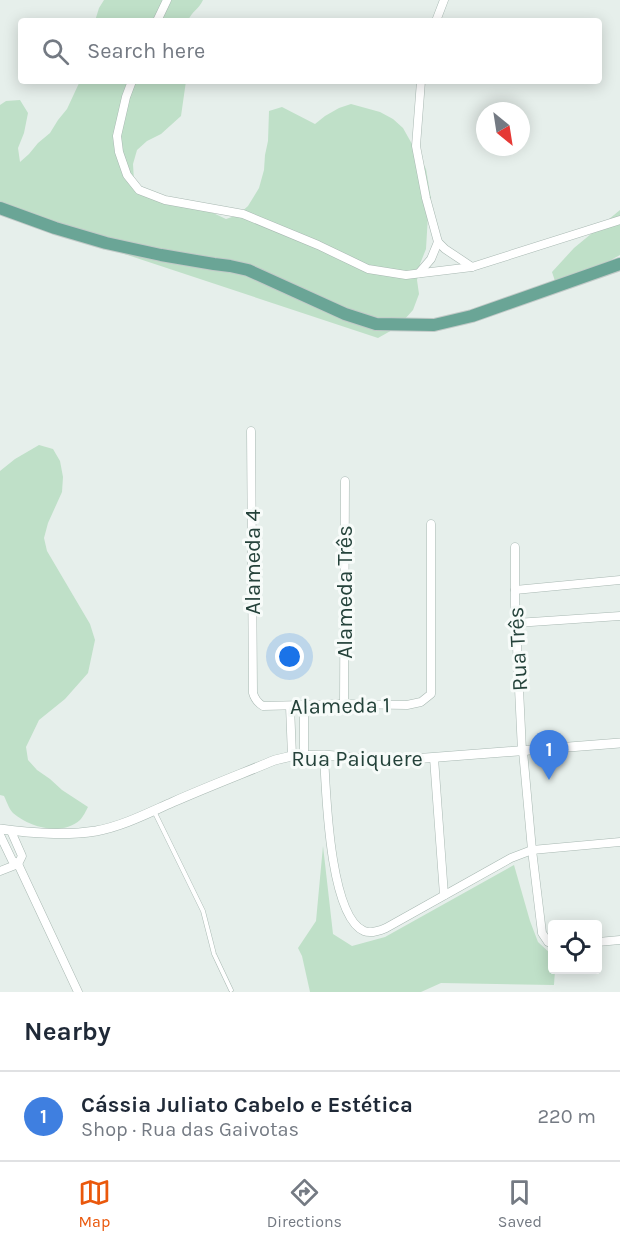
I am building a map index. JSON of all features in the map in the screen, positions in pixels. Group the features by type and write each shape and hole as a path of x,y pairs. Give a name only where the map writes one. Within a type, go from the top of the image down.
{"main road":[{"path":"0,208 106,243 248,270 345,314 376,324 434,325 472,316 620,264"}],"street":[{"path":"158,18 167,0"},
{"path":"437,18 444,0"},
{"path":"131,84 117,136 119,152 127,175 139,190 165,200 243,214 368,269 406,275 472,267 620,220"},
{"path":"421,84 416,146 438,242 472,267"},
{"path":"419,273 431,259 438,242"},
{"name":"Alameda 4","path":"251,431 253,693"},
{"name":"Alameda Três","path":"344,704 345,481"},
{"name":"Alameda 1","path":"253,693 255,699 263,706 406,705 421,702 431,694 431,524"},
{"name":"Rua Três","path":"515,547 522,751 542,933 548,942"},
{"path":"515,590 620,580"},
{"path":"516,623 620,616"},
{"path":"304,705 304,756"},
{"path":"290,706 292,756"},
{"name":"Rua Paiquere","path":"0,829 66,833 96,831 154,811 274,760 292,756 324,755 387,761 620,743"},
{"path":"324,755 334,870 348,916 364,931 372,932 386,928 511,858 532,850 620,842"},
{"path":"434,758 444,895"},
{"path":"0,871 18,864 22,856 11,831"},
{"path":"0,835 12,860 18,864 78,992"},
{"path":"602,942 620,940"}],"lane":[{"path":"154,811 203,911 214,954 231,990"}],"green space":[{"path":"104,0 203,0 190,18 96,18"},
{"path":"79,84 186,84 181,116 161,134 147,141 137,150 133,164 134,181 142,191 211,212 226,219 238,215 248,206 259,188 268,141 269,111 282,107 315,124 339,108 351,104 380,112 393,119 403,128 426,169 431,199 426,249 417,280 419,294 413,310 394,329 378,338 52,230 35,227 0,212 0,105 6,101 20,100 28,113 18,148 20,162 50,133 67,109"},
{"path":"620,210 620,255 595,269 556,284 552,272 574,248"},
{"path":"39,445 53,449 60,461 63,477 62,492 44,538 47,551 90,624 95,640 88,673 65,699 39,720 26,747 28,760 37,770 88,807 81,819 73,825 55,829 28,823 12,811 4,796 0,795 0,471"},
{"path":"323,846 333,934 352,946 385,937 514,865 538,942 548,951 548,974 555,974 554,985 441,983 421,992 310,992 298,948 316,921"}],"place":[{"name":"Cássia Juliato Cabelo e Estética","path":"549,780"}]}
